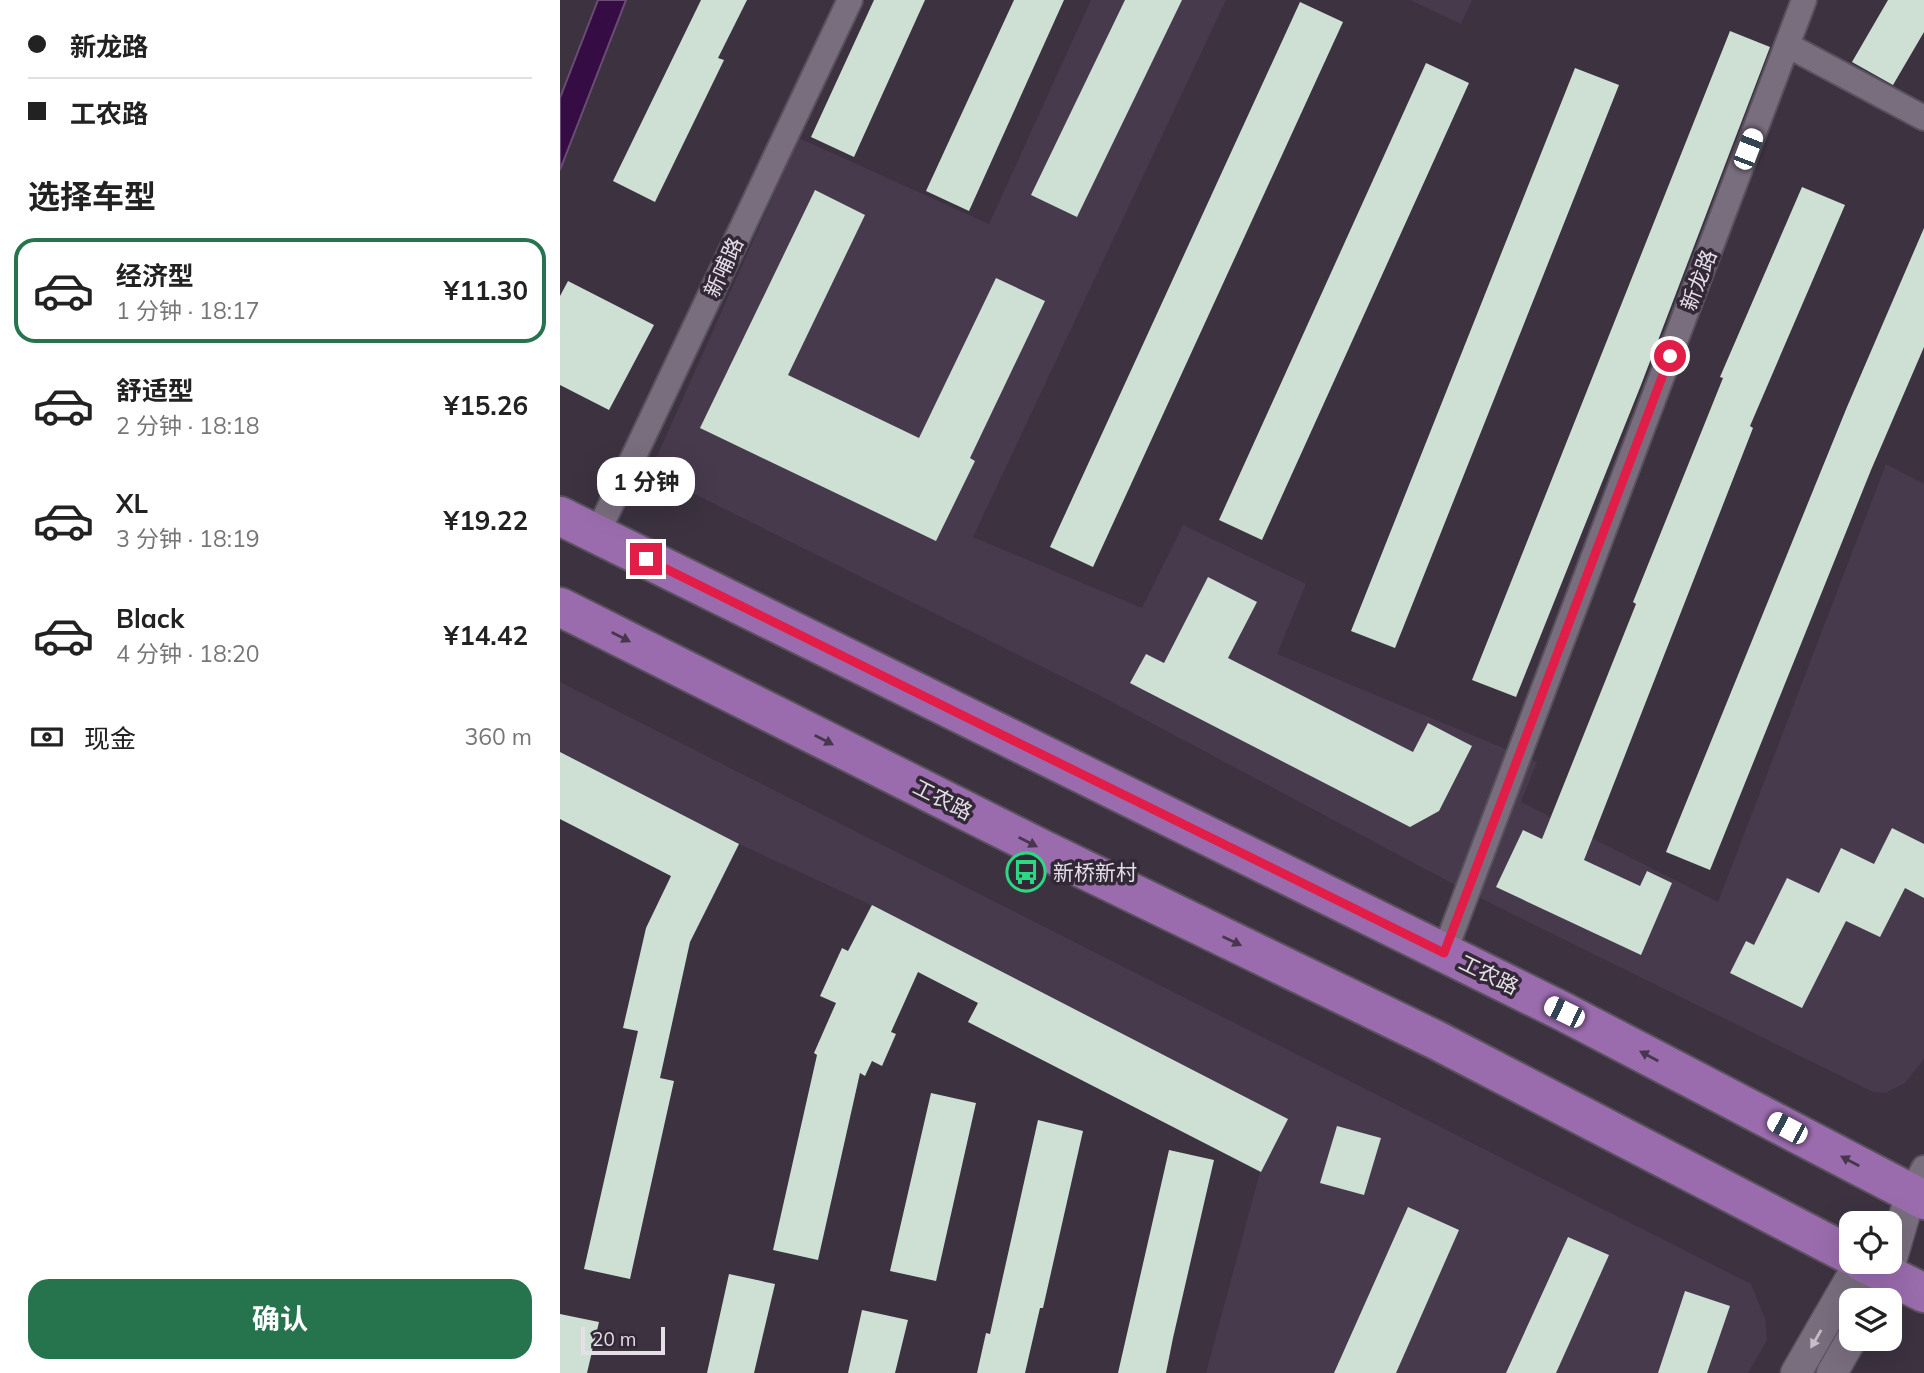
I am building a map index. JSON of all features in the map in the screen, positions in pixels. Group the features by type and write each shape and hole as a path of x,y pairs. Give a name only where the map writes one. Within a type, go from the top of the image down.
{"main road":[{"name":"工农路","path":"560,516 1920,1187"},
{"name":"工农路","path":"560,607 1031,844 1438,1041 1839,1249"},
{"path":"1870,1275 1924,1293"}],"street":[{"name":"新哺路","path":"597,534 850,0"},
{"name":"新龙路","path":"1444,953 1804,0"},
{"path":"1787,45 1924,118"},
{"path":"1899,1211 1920,1187"},
{"path":"1796,1373 1870,1275 1920,1187"},
{"path":"1832,1373 1845,1351"}],"shaded area":[{"path":"598,0 626,0 560,170 560,98"},
{"path":"1091,0 1226,0 973,537 1142,608 1183,525 1306,584 1277,654 1537,762 1521,802 1718,902 1886,464 1924,484 1924,1059 1905,1083 1885,1093 1873,1092 1472,894 1099,695 650,472 799,138 989,224"},
{"path":"1410,0 1472,0 1461,24"},
{"path":"560,682 1751,1284 1765,1319 1767,1340 1748,1373 1206,1373 1260,1172 968,1022 978,1003 854,939 871,905 739,844 671,876 560,819"}],"building":[{"path":"701,0 747,0 718,58 724,60 655,202 613,181"},
{"path":"874,0 925,0 854,157 811,137"},
{"path":"1014,0 1064,0 969,211 926,191"},
{"path":"1125,0 1182,0 1077,217 1031,195"},
{"path":"1888,0 1924,0 1924,32 1893,85 1852,62"},
{"path":"1300,2 1343,22 1093,567 1050,547"},
{"path":"1730,31 1770,47 1641,385 1516,697 1472,680"},
{"path":"1426,63 1469,83 1262,540 1219,520"},
{"path":"1575,68 1619,85 1395,648 1351,631"},
{"path":"1802,187 1845,205 1750,426 1753,428 1584,860 1640,886 1647,871 1672,883 1641,955 1496,887 1523,830 1542,839 1636,604 1633,602 1723,378 1720,377"},
{"path":"815,190 865,215 788,375 919,438 996,278 1045,301 970,458 975,461 936,541 700,428"},
{"path":"1924,228 1924,347 1871,470 1710,870 1666,852 1847,407"},
{"path":"568,281 654,325 609,410 560,385 560,296"},
{"path":"1208,577 1257,602 1228,658 1413,752 1428,723 1472,746 1439,811 1410,827 1130,683 1146,654 1164,663"},
{"path":"560,752 739,844 690,942 660,1078 674,1081 630,1279 584,1269 638,1031 623,1028 646,928 671,876 560,819"},
{"path":"1892,828 1924,844 1924,898 1905,888 1880,937 1846,921 1802,1008 1730,973 1746,941 1754,945 1787,878 1819,893 1841,848 1874,864"},
{"path":"872,905 1288,1119 1261,1172 968,1022 978,1003 918,972 891,1032 896,1034 882,1066 872,1061 865,1076 860,1073 818,1260 773,1250 817,1055 814,1053 836,1003 820,996 842,948 848,951"},
{"path":"931,1093 976,1103 936,1281 890,1271"},
{"path":"1038,1120 1083,1131 1043,1308 1040,1308 1025,1373 977,1373 986,1333 990,1334"},
{"path":"1337,1126 1381,1138 1364,1195 1320,1183"},
{"path":"1169,1150 1214,1160 1166,1373 1118,1373"},
{"path":"1408,1207 1459,1230 1396,1373 1334,1373"},
{"path":"1568,1237 1609,1255 1556,1373 1506,1373"},
{"path":"729,1274 775,1284 754,1373 707,1373"},
{"path":"1685,1291 1730,1306 1707,1373 1658,1373"},
{"path":"862,1310 908,1320 895,1373 848,1373"},
{"path":"560,1314 599,1322 587,1373 560,1373"}],"place":[{"name":"新桥新村","path":"1026,872"}],"route":[{"path":"646,559 1444,953 1670,356"}]}
